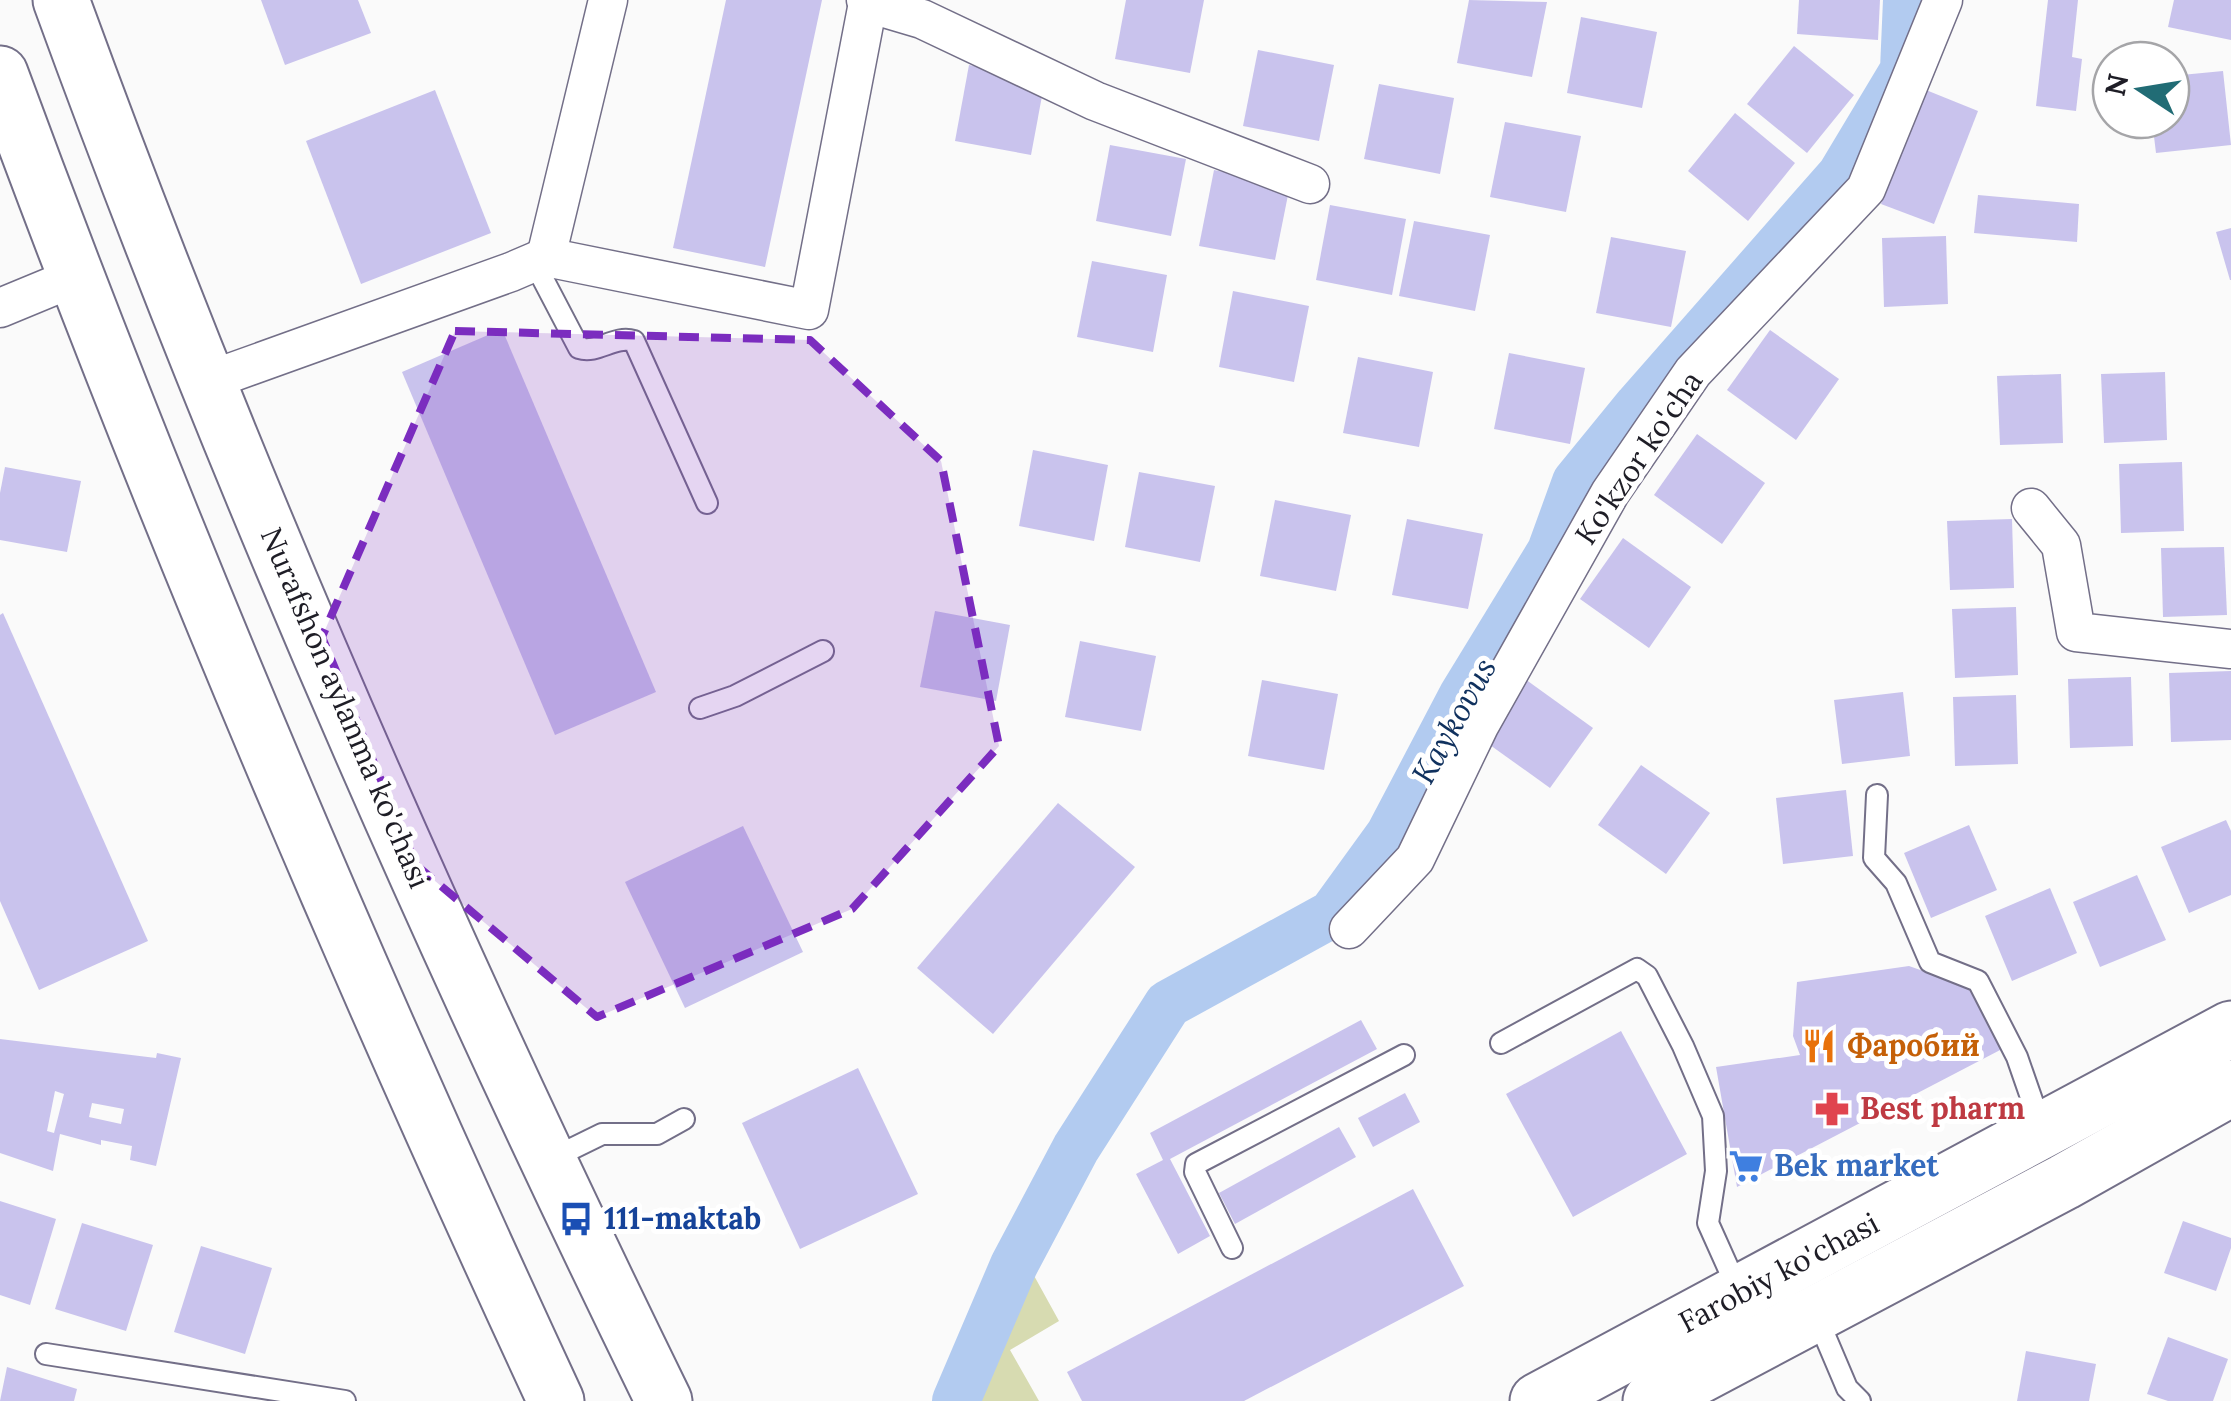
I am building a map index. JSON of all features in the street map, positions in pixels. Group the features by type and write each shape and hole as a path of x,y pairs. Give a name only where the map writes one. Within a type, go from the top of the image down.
{"main road":[{"name":"Nurafshon aylanma ko'chasi","path":"60,0 205,382 300,610 548,1160 664,1401"},
{"path":"0,74 222,646 364,979 556,1401"},
{"path":"222,646 231,620 250,604 276,599 300,610"},
{"name":"Farobiy ko'chasi","path":"1538,1401 2231,1029"},
{"name":"Farobiy ko'chasi","path":"1651,1401 2064,1182 2231,1088"}],"street":[{"path":"530,264 608,0"},
{"path":"205,382 530,264 809,310 867,2 922,19 1095,102 1310,184"},
{"name":"Ko'kzor ko'cha","path":"1349,930 1415,858 1479,726 1610,493 1693,372 1866,188 1939,3"},
{"path":"0,308 76,277"},
{"path":"2030,508 2061,545 2076,632 2231,650"}],"lane":[{"path":"530,264 579,348 588,351 625,338 634,341 706,503"},
{"path":"700,708 734,696 823,651"},
{"path":"1876,795 1874,858 1896,883 1930,962 1978,980 2018,1058 2042,1131"},
{"path":"1501,1043 1636,969 1647,976 1684,1046 1713,1116 1716,1170 1708,1223 1740,1294"},
{"path":"1232,1248 1194,1172 1196,1164 1404,1055"},
{"path":"548,1160 602,1134 656,1134 684,1120"},
{"path":"1815,1313 1848,1388 1860,1401"},
{"path":"46,1354 271,1395 345,1401"}],"highlighted area":[{"path":"455,331 810,340 941,461 999,746 852,909 597,1017 416,865 322,637"}],"green space":[{"path":"1032,1272 1059,1321 1010,1350 1039,1401 975,1401"}],"building":[{"path":"261,0 358,0 371,33 285,65"},
{"path":"726,0 822,0 765,267 673,248"},
{"path":"1126,0 1204,0 1190,73 1115,59"},
{"path":"1469,0 1547,2 1532,77 1457,63"},
{"path":"1799,0 1880,0 1878,40 1797,34"},
{"path":"2048,0 2078,0 2072,57 2082,59 2076,111 2036,106"},
{"path":"2174,0 2231,0 2231,40 2168,27"},
{"path":"1581,17 1657,32 1642,108 1567,93"},
{"path":"1794,46 1854,95 1807,153 1747,104"},
{"path":"1258,50 1334,65 1319,141 1243,126"},
{"path":"969,65 1045,80 1031,155 955,141"},
{"path":"2223,71 2231,145 2156,153 2154,140 2191,140 2191,74"},
{"path":"1379,84 1454,98 1440,174 1364,159"},
{"path":"435,90 491,233 361,284 306,141"},
{"path":"1926,90 1978,111 1934,224 1881,204"},
{"path":"1735,113 1795,163 1748,221 1688,171"},
{"path":"1505,122 1581,136 1566,212 1490,197"},
{"path":"1110,145 1186,159 1171,236 1096,221"},
{"path":"1214,170 1290,185 1275,260 1199,246"},
{"path":"1978,195 2079,204 2077,242 1974,233"},
{"path":"1330,205 1406,219 1392,295 1316,280"},
{"path":"1414,221 1490,235 1475,311 1399,296"},
{"path":"2231,228 2231,280 2230,280 2216,232"},
{"path":"1946,236 1948,304 1884,307 1882,238"},
{"path":"1611,237 1686,251 1671,327 1596,313"},
{"path":"1092,261 1167,275 1153,352 1077,337"},
{"path":"1233,291 1309,306 1294,382 1219,367"},
{"path":"502,329 656,692 555,735 402,372"},
{"path":"1770,330 1839,379 1796,440 1727,390"},
{"path":"1509,353 1585,368 1570,444 1494,429"},
{"path":"1358,357 1433,372 1419,447 1343,433"},
{"path":"2165,372 2167,440 2104,443 2101,374"},
{"path":"2061,374 2063,443 2000,445 1997,376"},
{"path":"1697,434 1765,483 1722,544 1654,495"},
{"path":"1033,450 1108,465 1094,541 1019,526"},
{"path":"2182,462 2184,531 2121,533 2119,464"},
{"path":"5,467 81,481 67,552 0,540 0,493"},
{"path":"1139,472 1215,486 1200,562 1125,547"},
{"path":"1275,500 1351,515 1336,591 1260,576"},
{"path":"1407,519 1483,534 1468,609 1392,595"},
{"path":"2012,519 2014,588 1950,590 1947,521"},
{"path":"1623,538 1691,587 1649,648 1580,599"},
{"path":"2224,547 2227,615 2163,617 2161,548"},
{"path":"2016,607 2018,675 1955,678 1952,609"},
{"path":"935,611 1010,625 996,701 920,687"},
{"path":"3,613 148,941 39,990 0,901"},
{"path":"1080,641 1156,656 1141,731 1065,717"},
{"path":"2231,671 2231,740 2171,742 2169,673"},
{"path":"2131,677 2133,746 2070,748 2068,679"},
{"path":"1525,679 1593,728 1550,788 1483,740"},
{"path":"1262,680 1338,694 1324,770 1248,756"},
{"path":"1903,692 1910,756 1842,764 1834,700"},
{"path":"2016,695 2018,764 1955,766 1953,697"},
{"path":"1641,765 1710,813 1666,874 1598,825"},
{"path":"1846,790 1853,856 1783,864 1776,798"},
{"path":"1058,803 1135,867 993,1034 917,968"},
{"path":"2226,820 2231,831 2231,895 2189,913 2161,847"},
{"path":"1969,825 1997,890 1931,918 1904,853"},
{"path":"743,826 803,952 685,1008 625,882"},
{"path":"2137,875 2166,940 2100,967 2073,902"},
{"path":"2050,888 2077,953 2012,981 1985,916"},
{"path":"1909,966 1974,989 2004,1048 1737,1187 1716,1067 1800,1055 1793,1036 1797,982"},
{"path":"1361,1020 1377,1049 1170,1159 1210,1236 1178,1254 1136,1174 1163,1160 1150,1133"},
{"path":"1621,1031 1687,1154 1573,1217 1506,1094"},
{"path":"0,1039 181,1058 156,1166 130,1160 132,1146 101,1140 101,1145 60,1134 53,1171 0,1153","holes":["55,1091 64,1094 54,1133 47,1131","92,1103 124,1109 121,1124 89,1117"]},
{"path":"858,1068 918,1194 800,1249 742,1123"},
{"path":"1405,1093 1420,1122 1373,1147 1358,1118"},
{"path":"1339,1127 1356,1157 1235,1224 1219,1193"},
{"path":"1413,1189 1464,1286 1244,1401 1082,1401 1067,1372"},
{"path":"0,1201 56,1219 30,1305 0,1295"},
{"path":"2183,1221 2231,1238 2216,1291 2164,1273"},
{"path":"82,1223 153,1245 126,1331 55,1309"},
{"path":"201,1246 272,1268 245,1354 174,1332"},
{"path":"2168,1337 2228,1359 2213,1401 2168,1401 2147,1394"},
{"path":"2026,1351 2096,1364 2089,1401 2017,1401"},
{"path":"7,1367 77,1389 74,1401 0,1401"}],"waterway":[{"name":"Kaykovus","path":"956,1401 1014,1265 1076,1148 1168,1004 1332,914 1390,834 1463,695 1551,551 1576,482 1841,175 1904,70 1907,0"}],"place":[{"name":"Фаробий","path":"1819,1046"},
{"name":"Best pharm","path":"1832,1109"},
{"name":"Bek market","path":"1746,1166"},
{"name":"111-maktab","path":"576,1219"}]}
